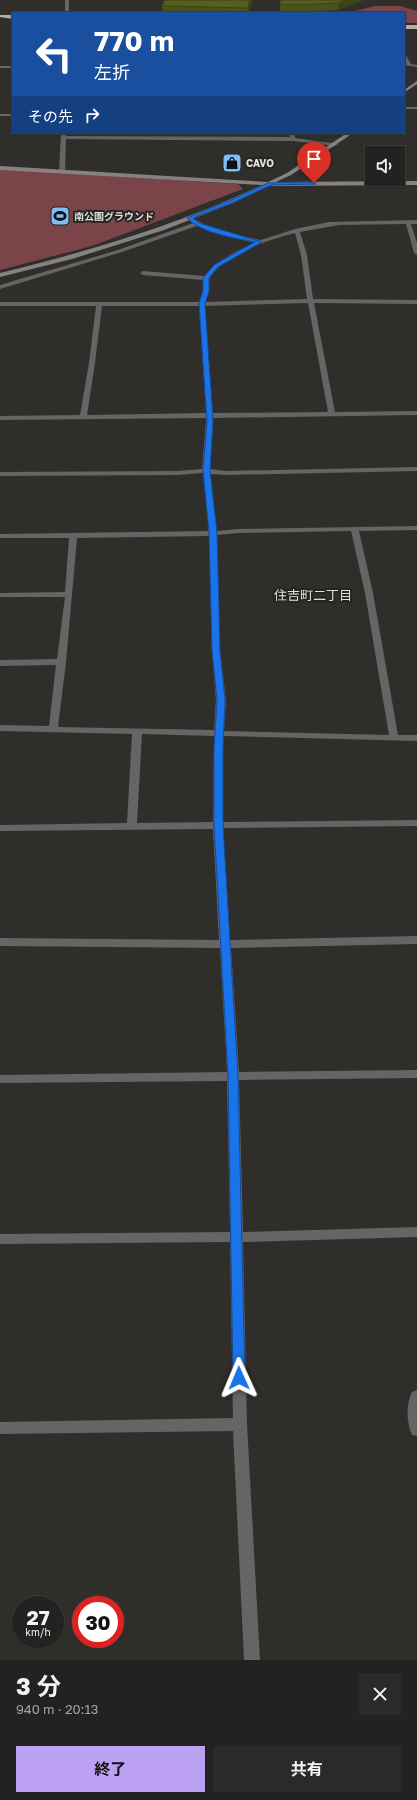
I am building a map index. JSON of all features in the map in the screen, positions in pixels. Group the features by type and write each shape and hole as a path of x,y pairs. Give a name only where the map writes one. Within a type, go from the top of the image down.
{"highway":[{"path":"0,16 12,17"},
{"path":"405,27 417,27"}],"street":[{"path":"67,0 67,12"},
{"path":"406,64 417,66"},
{"path":"0,68 12,67"},
{"path":"405,91 417,82"},
{"path":"405,108 417,108"},
{"path":"0,114 12,114"},
{"path":"0,275 70,258 162,229 230,202 289,174 349,134"},
{"path":"62,172 64,135 292,136 335,144"},
{"path":"0,168 270,184 417,183"},
{"path":"190,218 197,224 231,235 260,242"},
{"path":"408,222 417,253"},
{"path":"252,1660 240,1424 233,1076 218,825 221,700 216,651 213,532 206,471 210,421 202,304 206,291 206,278 216,266 260,242 285,235 296,230 329,224 417,222"},
{"path":"0,287 120,250 197,224"},
{"path":"296,230 304,255 308,295 311,301 332,414"},
{"path":"143,273 206,278"},
{"path":"0,304 202,304 311,301 417,302"},
{"path":"83,417 92,363 99,304"},
{"path":"0,418 417,413"},
{"path":"0,474 177,473 206,471 226,473 417,469"},
{"path":"0,536 48,536 73,534 197,535 213,532 417,528"},
{"path":"356,530 369,593 394,738"},
{"path":"53,729 69,594 73,534"},
{"path":"0,595 69,594"},
{"path":"0,663 62,662"},
{"path":"0,728 417,738"},
{"path":"132,826 137,732"},
{"path":"0,828 417,823"},
{"path":"0,942 226,944 417,940"},
{"path":"0,1079 417,1074"},
{"path":"0,1239 236,1237 417,1232"},
{"path":"417,1396 414,1402 417,1430"},
{"path":"0,1428 240,1424"}],"shaded area":[{"path":"375,6 400,6 417,11 417,23 405,23 405,12 351,12"},
{"name":"南公園グラウンド","path":"0,169 238,184 243,189 92,246 0,270"}],"building":[{"path":"165,0 250,0 248,8 162,6"},
{"path":"280,0 346,0 338,3 295,5 280,4"}],"place":[{"name":"CAVO","path":"232,163"},
{"name":"南公園グラウンド","path":"60,216"}],"district":[{"name":"住吉町二丁目","path":"313,595"}],"route":[{"path":"239,1378 233,1076 218,825 218,748 221,700 216,651 213,586 213,532 206,471 210,421 202,304 206,291 206,278 216,266 260,242 243,239 197,224 190,218 270,184 314,183"}]}
